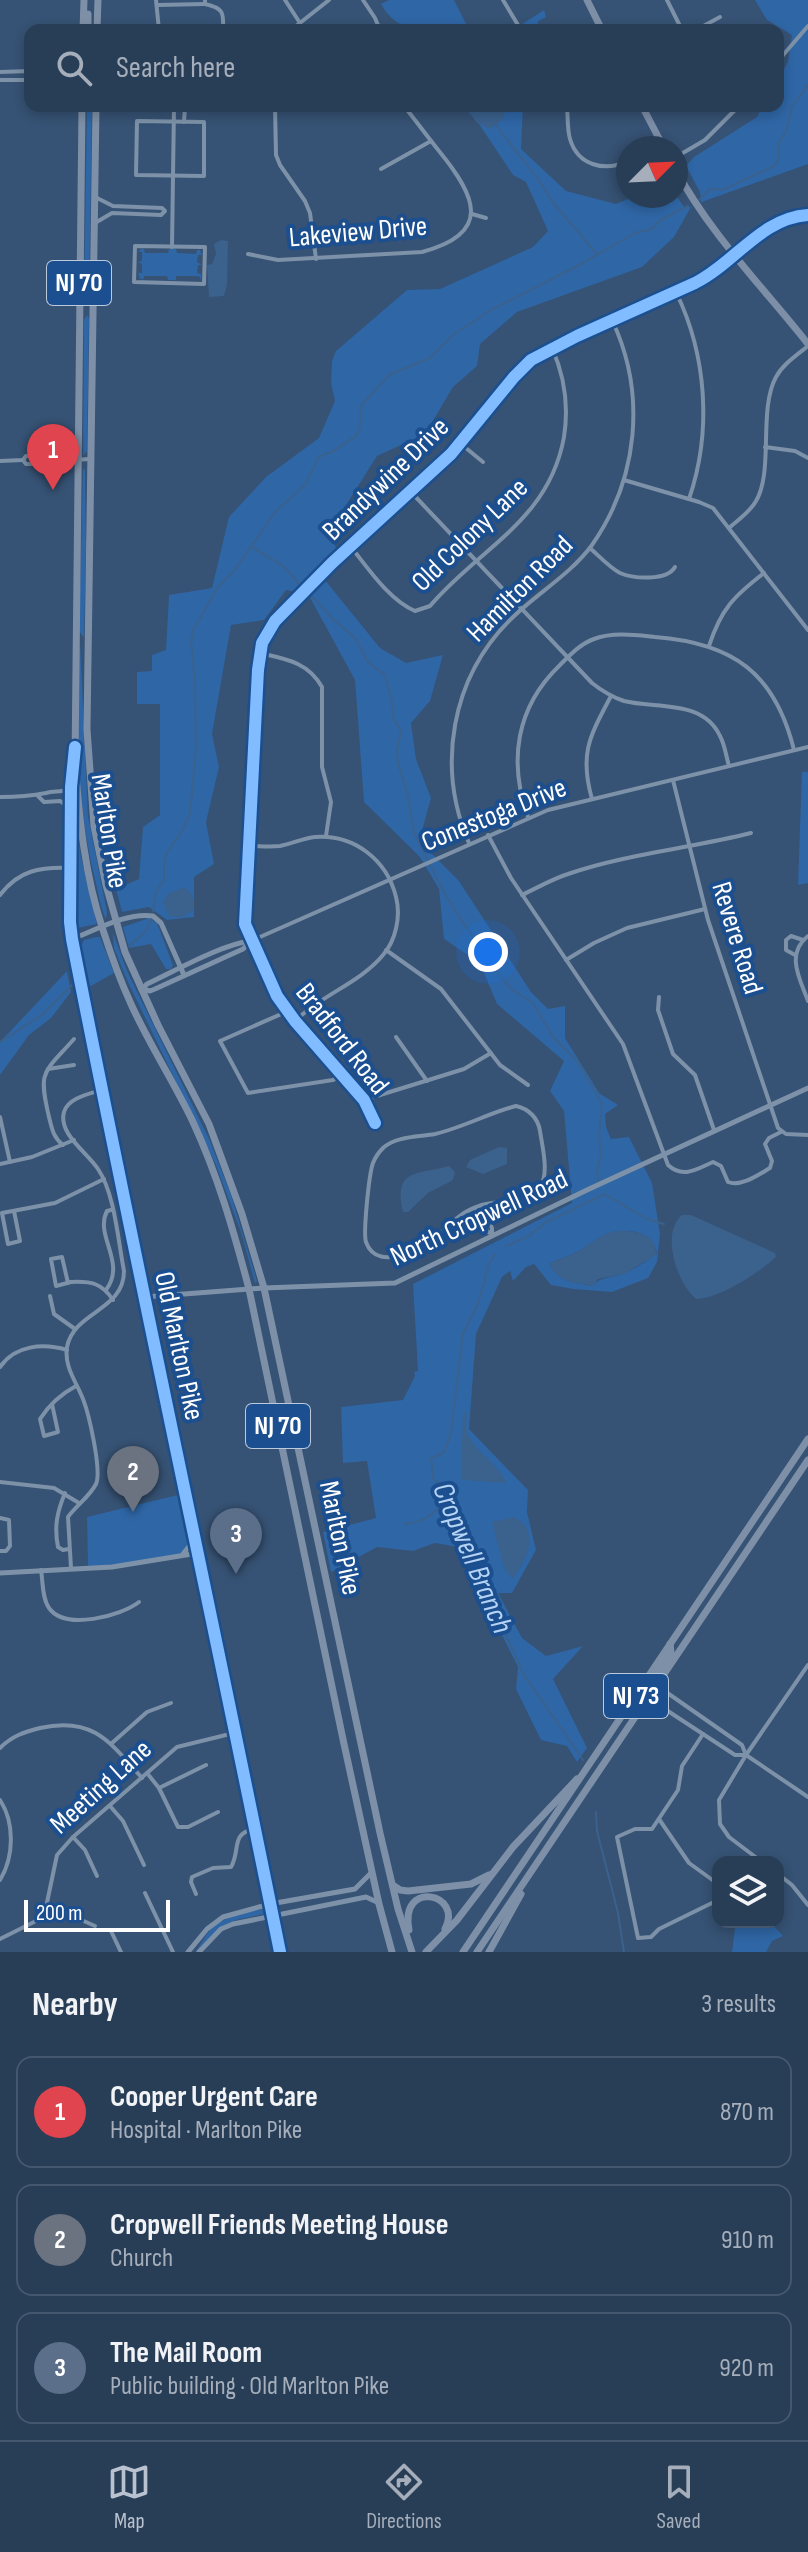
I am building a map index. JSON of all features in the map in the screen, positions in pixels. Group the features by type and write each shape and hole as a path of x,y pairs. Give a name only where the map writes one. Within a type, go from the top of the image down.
{"highway":[{"path":"86,0 86,24"},
{"path":"97,24 98,0"},
{"name":"Marlton Pike","path":"82,112 75,460 75,747 83,843 102,928 131,1005 173,1082 209,1160 232,1227 249,1289 379,1904 392,1952"},
{"name":"Marlton Pike","path":"96,112 88,655 89,778 94,826 106,885 126,953 209,1124 242,1214 264,1288 398,1909 413,1952"},
{"path":"77,630 85,642 88,655"},
{"name":"NJ 73","path":"463,1952 808,1439"},
{"name":"NJ 73","path":"477,1952 808,1460"},
{"path":"648,1698 648,1686 671,1652 670,1644"},
{"path":"426,1952 457,1920 565,1789 585,1773"},
{"path":"489,1952 540,1858"},
{"path":"391,1876 395,1887 408,1891 471,1884 494,1872"},
{"path":"413,1952 407,1916 411,1905 419,1898 436,1898 447,1909 448,1925 437,1941"}],"main road":[{"path":"587,0 599,24"},
{"path":"645,112 655,136"},
{"path":"688,191 735,255 808,343"}],"street":[{"path":"285,0 300,23 329,0"},
{"path":"363,0 378,24"},
{"path":"503,0 517,24"},
{"path":"667,0 679,24"},
{"path":"159,24 157,2 205,2 216,5 221,11 222,24"},
{"path":"707,24 720,17"},
{"path":"784,54 808,26"},
{"path":"0,72 24,71"},
{"path":"0,80 24,80"},
{"path":"172,247 174,112"},
{"path":"184,122 185,112"},
{"path":"275,112 276,155 310,213 316,259"},
{"path":"409,112 467,189 472,214 486,218"},
{"path":"568,112 570,139 582,158 590,164 616,166"},
{"path":"688,151 718,129 731,112"},
{"path":"137,121 184,122 204,122 204,176 136,175 137,121"},
{"path":"381,169 431,141"},
{"path":"95,196 113,206 173,211"},
{"path":"95,223 112,213 161,215 165,211"},
{"name":"Lakeview Drive","path":"248,254 278,260 422,252 437,248 462,232 472,214"},
{"name":"Brandywine Drive","path":"251,941 245,918 259,653 272,624 461,444 531,360 707,277 774,224 808,215"},
{"path":"135,246 172,247 205,247 204,284 134,282 135,246"},
{"path":"676,292 691,332 703,390 700,452 689,499"},
{"name":"Hamilton Road","path":"469,843 457,813 452,786 451,750 466,684 484,649 522,608 590,548 624,480 632,449 635,407 628,362 612,320"},
{"path":"729,528 748,511 758,496 769,398 776,376 808,343"},
{"name":"Old Colony Lane","path":"351,547 389,591 407,608 415,611 430,606 533,508 555,470 563,441 566,408 562,373 552,348"},
{"path":"461,444 483,462"},
{"path":"765,447 795,451 808,458"},
{"path":"0,461 23,460 26,456 67,455 75,460"},
{"path":"23,460 26,464 67,464 90,459"},
{"path":"624,480 713,508 808,630"},
{"path":"410,491 592,683 611,696 693,712 713,724 729,766"},
{"path":"590,548 621,573 660,577 669,575 675,567"},
{"path":"709,646 717,622 728,605 764,573"},
{"path":"528,817 517,781 521,728 539,688 568,657 589,641 617,635 675,639 709,646 742,662 758,677 783,714 794,750"},
{"path":"259,653 300,664 315,676 322,687 322,767 331,802 326,836"},
{"path":"592,799 585,771 586,751 595,725 611,696"},
{"name":"Old Marlton Pike","path":"75,747 71,787 72,939 280,1952"},
{"name":"Conestoga Drive","path":"142,990 147,984 181,968 240,942 251,941 528,817 808,747"},
{"name":"Revere Road","path":"673,780 705,909 781,1132"},
{"path":"0,797 38,796 71,787"},
{"path":"38,796 44,802 60,801 71,808"},
{"path":"522,895 580,870 751,833"},
{"path":"488,835 522,895 627,1051 668,1165 683,1174 715,1162 721,1166 728,1182 736,1184 770,1168 772,1161 765,1144 769,1138 781,1132 808,1135"},
{"path":"249,846 277,846 304,838 326,836 351,842 380,864 397,899 398,917 386,950 368,969 317,1001 295,1021"},
{"path":"0,895 12,881 26,872 70,868"},
{"path":"566,960 627,928 705,909"},
{"path":"72,939 116,922 148,915 156,917 184,975"},
{"path":"795,955 786,950 786,940 791,936 803,940"},
{"path":"808,936 795,955 808,1001"},
{"name":"Conestoga Drive","path":"142,990 150,991 243,949 251,941"},
{"name":"Bradford Road","path":"251,941 277,996 364,1100 375,1123"},
{"path":"386,950 441,989 510,1074 528,1085"},
{"path":"659,997 658,1010 673,1054 695,1075 714,1130"},
{"path":"288,1011 220,1041 248,1093 333,1080 340,1075"},
{"path":"396,1037 427,1081"},
{"path":"63,1145 53,1135 42,1087 47,1069 74,1039"},
{"path":"364,1100 464,1069 491,1053"},
{"path":"47,1069 74,1065"},
{"name":"North Cropwell Road","path":"145,1297 395,1283 808,1088"},
{"path":"71,1568 68,1517 94,1488 98,1474 85,1405 67,1363 67,1350 75,1329 113,1300 123,1285 124,1271 104,1179 64,1123 66,1108 76,1099 101,1090"},
{"path":"522,1107 533,1116 540,1128 544,1177 541,1185 528,1196 475,1208 460,1215 425,1246 402,1256 375,1253 366,1241 372,1167 383,1148 397,1141 466,1125 510,1108 522,1107"},
{"path":"0,1117 10,1162"},
{"path":"0,1164 32,1157 74,1140"},
{"path":"14,1211 20,1241 8,1244 2,1213 55,1203 104,1179"},
{"path":"482,1205 493,1235"},
{"path":"475,1208 487,1231 493,1235"},
{"path":"106,1290 113,1281 114,1264 103,1220 107,1211 111,1210"},
{"path":"68,1283 62,1257 51,1259 56,1286 93,1283 106,1290 113,1300"},
{"path":"50,1296 54,1314 75,1329"},
{"path":"0,1367 9,1356 22,1349 55,1347 67,1350"},
{"path":"52,1404 58,1432 44,1436 40,1419 52,1404 65,1392 76,1386"},
{"path":"0,1482 50,1487 79,1503"},
{"path":"65,1493 58,1510 56,1536 58,1547 69,1549"},
{"path":"0,1518 9,1520 10,1546 6,1551 0,1551"},
{"path":"179,1556 189,1547 193,1529"},
{"path":"0,1573 112,1567 198,1553"},
{"path":"41,1570 48,1607 67,1620 80,1621 101,1616 139,1602"},
{"path":"754,1856 729,1837 720,1824 719,1800 808,1665"},
{"path":"656,1685 742,1745 746,1755 808,1797"},
{"path":"648,1698 735,1755 746,1755"},
{"path":"112,1743 147,1712 171,1703"},
{"path":"707,1720 682,1766 678,1790 652,1829 635,1829 617,1837 638,1938 651,1937 659,1929 712,1903"},
{"path":"0,1748 20,1734 67,1725 96,1732 112,1743 142,1778"},
{"name":"Meeting Lane","path":"48,1905 57,1855 73,1837 177,1747 234,1733"},
{"path":"159,1788 206,1765"},
{"path":"147,1773 159,1788 178,1827 188,1827 218,1812"},
{"path":"0,1800 10,1821 11,1840 7,1864 0,1880"},
{"path":"110,1806 123,1821 144,1865"},
{"path":"659,1819 689,1863 712,1880"},
{"path":"196,1894 192,1877 213,1868 231,1867 240,1836 254,1829"},
{"path":"73,1837 85,1850 97,1876"},
{"path":"188,1952 217,1920 270,1904 355,1889 372,1871"},
{"path":"784,1879 808,1905"},
{"path":"145,1893 173,1952"},
{"path":"199,1952 226,1926 366,1897 379,1904"},
{"path":"0,1939 38,1920 48,1905 95,1926"},
{"path":"111,1931 121,1952"}],"shaded area":[{"path":"389,0 454,0 466,24 402,24 389,15 381,4"},
{"path":"755,0 808,0 808,164 699,203 700,192 688,170 688,164 694,157 757,117 760,112 784,112 784,69 792,35 784,30 784,24 767,20"},
{"path":"544,10 546,17 537,22 538,24 522,24"},
{"path":"87,112 92,112 89,296 86,299"},
{"path":"468,112 523,112 521,149 566,191 616,204 616,208 691,207 674,237 642,267 517,312 480,344 477,366 453,387 425,434 377,456 329,532 337,550 325,580 380,648 406,663 443,655 430,701 411,723 416,759 431,798 422,831 430,852 459,881 531,992 548,1009 565,1006 565,1038 599,1093 618,1105 605,1114 611,1139 629,1137 652,1183 660,1234 657,1262 648,1278 612,1292 551,1285 534,1264 526,1267 513,1281 510,1271 502,1277 476,1334 469,1429 528,1490 527,1512 536,1550 512,1593 498,1593 522,1638 546,1656 583,1646 553,1679 587,1748 577,1762 567,1746 541,1740 516,1689 518,1667 458,1547 435,1543 413,1551 377,1547 331,1572 323,1532 376,1518 367,1461 343,1463 341,1407 403,1400 414,1372 418,1371 413,1284 572,1203 564,1111 550,1091 564,1061 497,1004 480,963 444,939 439,889 420,857 364,802 355,680 308,594 286,590 264,620 231,625 212,734 219,767 206,822 214,864 194,877 194,917 167,920 149,907 122,912 116,889 139,879 143,827 160,815 160,704 137,704 137,672 152,671 152,655 166,650 169,595 212,588 229,517 266,477 319,438 335,401 331,383 332,361 336,351 407,290 440,289 533,247 548,231 526,182 513,175","holes":["618,1231 637,1232 647,1237 657,1253 631,1270 602,1279 592,1286 563,1278 550,1264 604,1235"]},
{"path":"470,112 504,112 502,120 490,129 476,122"},
{"path":"221,240 228,241 227,285 224,296 209,297 207,265 212,264 216,254 214,244"},
{"path":"141,249 145,253 168,253 169,249 176,249 177,253 196,254 200,250 202,255 198,255 197,262 202,265 198,265 197,273 201,274 201,280 199,276 176,276 176,280 168,280 167,276 144,276 140,279 138,273 142,273 142,264 138,262 142,261 142,252 138,252"},
{"path":"87,315 87,451 83,456 84,320"},
{"path":"83,469 86,547 84,638 79,631"},
{"path":"80,642 88,816 106,919 90,856 81,795 77,732"},
{"path":"802,772 808,772 808,883 798,885"},
{"path":"74,810 81,857 97,924 78,928 75,923 75,868 72,863"},
{"path":"183,888 191,894 193,910 183,917 172,917 163,902 169,893"},
{"path":"149,918 157,923 173,965 171,969 166,969 151,944 129,948 123,927"},
{"path":"113,933 127,971 210,1141 231,1195 257,1281 255,1283 241,1232 215,1163 127,980 114,948"},
{"path":"100,937 114,973 89,987 80,948 84,940"},
{"path":"67,971 71,992 51,1018 29,1035 0,1075 0,1042"},
{"path":"499,1147 507,1148 507,1164 483,1174 466,1167 470,1160"},
{"path":"449,1166 455,1172 453,1180 428,1193 408,1212 403,1212 401,1197 405,1180 419,1173"},
{"path":"682,1215 691,1215 775,1253 776,1257 727,1290 696,1299 677,1270 672,1246 672,1234"},
{"path":"618,1231 638,1233 649,1238 656,1255 624,1274 598,1279 593,1286 563,1279 550,1264 604,1235"},
{"path":"465,1412 469,1437 506,1483 461,1478"},
{"path":"186,1493 191,1540 184,1554 133,1564 88,1567 87,1517"},
{"path":"514,1517 527,1530 529,1546 512,1579 504,1567 492,1522"},
{"path":"263,1909 264,1914 222,1926 195,1952 210,1930 222,1921"},
{"path":"776,1928 783,1936 772,1941 766,1952 732,1952 735,1929"}],"waterway":[{"path":"699,200 710,189 722,190 774,166 779,158 779,142 786,131 792,107 808,85"},
{"path":"495,124 551,200 597,254"},
{"path":"153,911 156,892 164,880 167,852 190,814 196,748 191,642 193,630 218,587 234,571 276,511 305,485 319,457 356,436 360,427 361,406 389,375 430,358 454,334 491,310 635,233 652,229 659,221 684,208"},
{"name":"Cropwell Branch","path":"252,547 283,566 356,639 368,662 385,675 393,718 401,731 398,763 414,833 446,896 488,960 512,990 532,1002 553,1037 578,1062 601,1102 599,1181"},
{"path":"129,946 144,933 152,920"},
{"path":"0,1042 42,1015 74,983"},
{"name":"Cropwell Branch","path":"506,1246 605,1194"},
{"path":"606,1195 647,1219 664,1224"},
{"name":"Cropwell Branch","path":"495,1254 489,1264 478,1304 463,1333 451,1433 444,1452 431,1459 433,1478 444,1488 445,1498 452,1506 453,1516 523,1673 583,1760"},
{"path":"405,1524 428,1516 446,1500"},
{"name":"Cropwell Branch","path":"596,1812 597,1831 618,1913 624,1952"}],"cycle path":[{"path":"375,1123 364,1100 277,996 245,924 262,643 275,621 332,563 451,454 531,360 695,283 776,224 808,215"},
{"path":"75,747 71,787 72,939 280,1952"}],"place":[{"name":"Cooper Urgent Care","path":"53,490"},
{"name":"Cropwell Friends Meeting House","path":"133,1512"},
{"name":"The Mail Room","path":"236,1574"}]}
